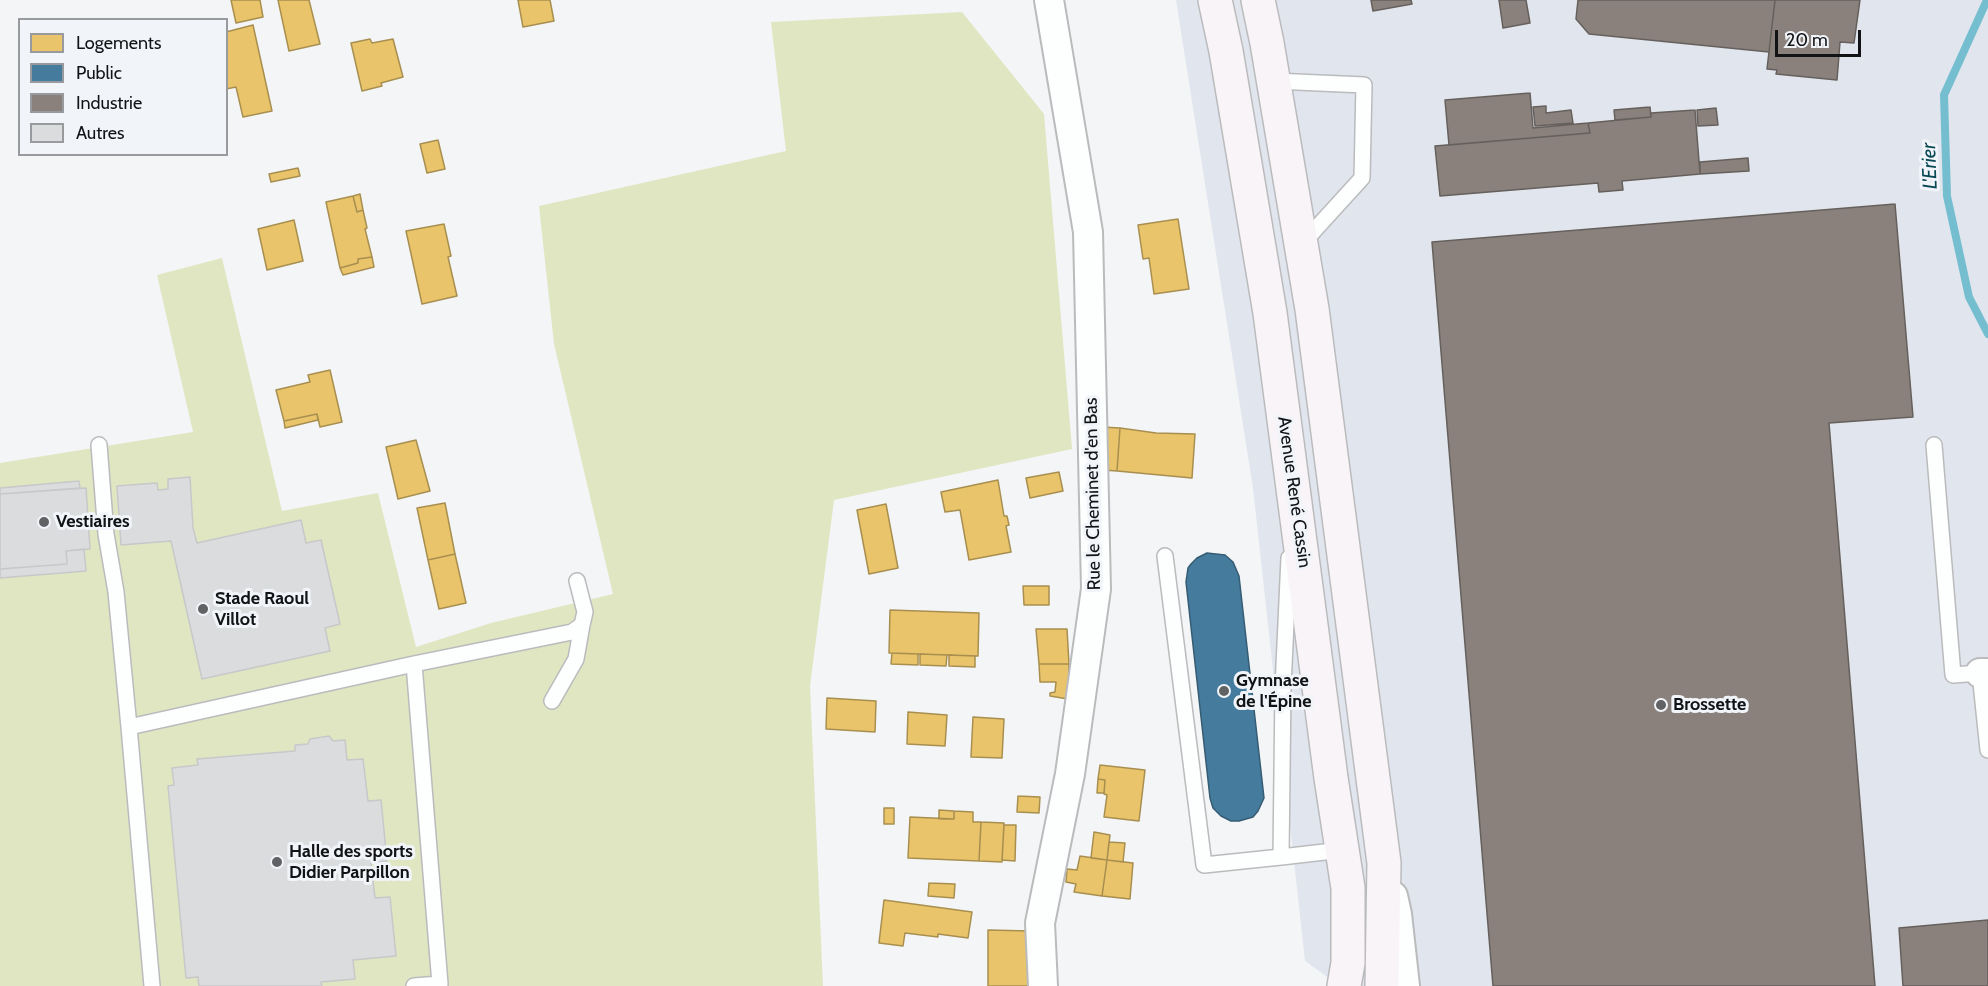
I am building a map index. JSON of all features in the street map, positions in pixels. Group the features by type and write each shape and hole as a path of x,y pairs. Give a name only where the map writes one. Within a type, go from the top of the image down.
{"main road":[{"name":"Avenue René Cassin","path":"1215,0 1226,51 1270,314 1348,888 1348,963 1344,986"},
{"path":"1258,0 1274,81 1314,321 1384,863 1382,986"}],"street":[{"name":"Rue le Cheminet d'en Bas","path":"1043,986 1040,923 1070,774 1096,589 1088,232 1049,0"},
{"path":"1384,863 1397,914 1405,986"}],"lane":[{"path":"1274,81 1364,85 1362,178 1301,244"},
{"path":"99,445 106,534 116,592 152,986"},
{"path":"1934,445 1953,675 1984,673 1988,750"},
{"path":"1281,857 1282,687 1293,483"},
{"path":"1164,556 1204,865 1342,850"},
{"path":"552,701 576,659 585,612 577,581"},
{"path":"129,727 414,664 572,632 582,625"},
{"path":"414,664 440,984 414,986"}],"shaded area":[{"path":"1176,0 1988,0 1988,986 1340,986 1305,961 1253,488"}],"green space":[{"name":"Stade Raoul Villot","path":"962,12 1044,114 1072,449 834,500 810,686 823,986 0,986 0,463 193,432 157,275 222,258 282,511 378,493 416,647 491,623 613,594 554,344 539,206 786,151 771,22"}],"building: Logements":[{"path":"231,0 260,0 263,17 236,23"},
{"path":"278,0 309,0 320,44 289,51"},
{"path":"518,0 550,0 554,21 523,27"},
{"path":"253,25 272,111 243,117 236,87 228,89 228,31"},
{"path":"370,39 372,43 393,39 403,77 362,91 351,43"},
{"path":"438,140 445,169 427,173 420,144"},
{"path":"298,168 300,176 271,182 269,174"},
{"path":"360,194 363,210 357,212 353,196"},
{"path":"353,196 357,212 363,210 372,257 358,259 358,263 340,268 326,202"},
{"path":"1178,219 1189,289 1154,294 1149,258 1143,259 1138,225"},
{"path":"294,220 303,261 267,270 258,229"},
{"path":"444,224 451,256 448,257 457,296 422,304 406,231"},
{"path":"372,257 374,267 343,275 340,268 358,263 358,259"},
{"path":"330,370 342,422 320,427 317,414 284,421 276,390 310,382 308,375"},
{"path":"317,414 318,420 285,428 284,421"},
{"path":"1102,427 1120,428 1117,471 1103,470"},
{"path":"1120,428 1156,433 1195,434 1192,478 1117,471"},
{"path":"416,440 430,491 398,499 386,447"},
{"path":"1059,472 1063,491 1030,498 1026,478"},
{"path":"998,480 1004,516 1007,516 1009,525 1006,526 1011,552 969,560 960,510 945,512 941,492"},
{"path":"445,503 455,554 428,560 417,508"},
{"path":"886,504 898,568 869,574 857,510"},
{"path":"455,554 466,603 439,609 428,560"},
{"path":"1023,586 1049,586 1049,605 1024,605"},
{"path":"890,610 979,613 978,656 889,653"},
{"path":"1036,629 1067,629 1069,664 1039,664"},
{"path":"892,653 918,654 918,665 891,664"},
{"path":"920,654 947,655 946,666 920,665"},
{"path":"949,655 975,656 975,667 949,666"},
{"path":"1039,664 1069,664 1068,699 1050,696 1050,693 1055,692 1056,682 1040,682"},
{"path":"827,698 876,701 875,732 826,729"},
{"path":"908,712 947,715 945,746 907,744"},
{"path":"973,717 1004,719 1002,758 971,757"},
{"path":"1100,765 1145,770 1139,821 1104,817 1107,795 1104,794 1105,780 1098,779"},
{"path":"1098,779 1105,780 1104,793 1097,793"},
{"path":"1018,796 1040,797 1039,813 1017,812"},
{"path":"884,808 894,808 894,824 884,824"},
{"path":"939,810 954,811 954,819 939,819"},
{"path":"954,811 973,812 973,822 981,822 979,861 908,858 910,817 954,819"},
{"path":"981,822 1004,823 1002,862 979,861"},
{"path":"1004,825 1016,825 1015,861 1002,860"},
{"path":"1094,832 1110,835 1107,860 1091,858"},
{"path":"1109,842 1125,843 1123,862 1107,860"},
{"path":"1080,856 1107,860 1102,896 1074,892 1076,884 1066,882 1067,869 1077,870"},
{"path":"1107,860 1133,863 1130,899 1102,896"},
{"path":"929,883 955,884 954,898 928,896"},
{"path":"884,900 972,912 968,938 905,933 903,946 879,943"},
{"path":"988,930 1030,931 1029,986 988,986"}],"building: Public":[{"path":"1207,553 1225,555 1233,562 1239,576 1264,798 1253,817 1239,821 1231,821 1221,816 1213,808 1210,798 1186,582 1188,568 1197,558"}],"building: Industrie":[{"path":"1371,0 1411,0 1412,4 1373,11"},
{"path":"1499,0 1526,0 1530,23 1503,28"},
{"path":"1578,0 1775,0 1769,52 1589,34 1576,19"},
{"path":"1775,0 1860,0 1854,43 1840,42 1837,80 1776,74 1777,70 1767,69"},
{"path":"1530,93 1533,128 1588,123 1590,133 1449,145 1445,100"},
{"path":"1546,106 1546,113 1571,110 1573,123 1535,126 1533,107"},
{"path":"1650,107 1651,117 1615,120 1614,110"},
{"path":"1716,108 1718,125 1698,126 1697,110"},
{"path":"1695,110 1700,174 1622,181 1623,190 1599,192 1598,183 1440,196 1435,146 1590,133 1588,123 1651,117 1651,113"},
{"path":"1748,158 1749,171 1700,174 1700,162"},
{"name":"Brossette","path":"1895,204 1913,417 1829,423 1875,986 1493,986 1432,242"},
{"path":"1988,920 1988,986 1903,986 1899,928"}],"building: Autres":[{"name":"Stade Raoul Villot","path":"190,477 193,528 197,543 301,520 306,543 321,540 340,624 325,628 330,651 202,679 171,541 121,545 117,486 157,483 158,490 168,489 168,479"},
{"path":"79,481 80,488 0,494 0,488"},
{"name":"Vestiaires","path":"86,488 90,549 66,551 67,564 0,569 0,494"},
{"path":"84,549 86,571 0,578 0,569 67,564 66,551"},
{"name":"Halle des sports Didier Parpillon","path":"329,736 333,741 345,740 347,760 363,759 368,801 381,800 387,861 371,863 375,898 390,897 396,956 353,960 355,979 321,982 322,986 199,986 198,977 186,978 168,786 174,785 172,768 198,765 197,759 295,751 295,745 308,744 310,739"}],"waterway":[{"name":"L'Erier","path":"1987,0 1944,95 1947,196 1969,297 1988,334"}],"place":[{"name":"Vestiaires","path":"44,522"},
{"name":"Stade Raoul Villot","path":"203,609"},
{"name":"Gymnase de l'Épine","path":"1224,691"},
{"name":"Brossette","path":"1661,705"},
{"name":"Halle des sports Didier Parpillon","path":"277,862"}]}
